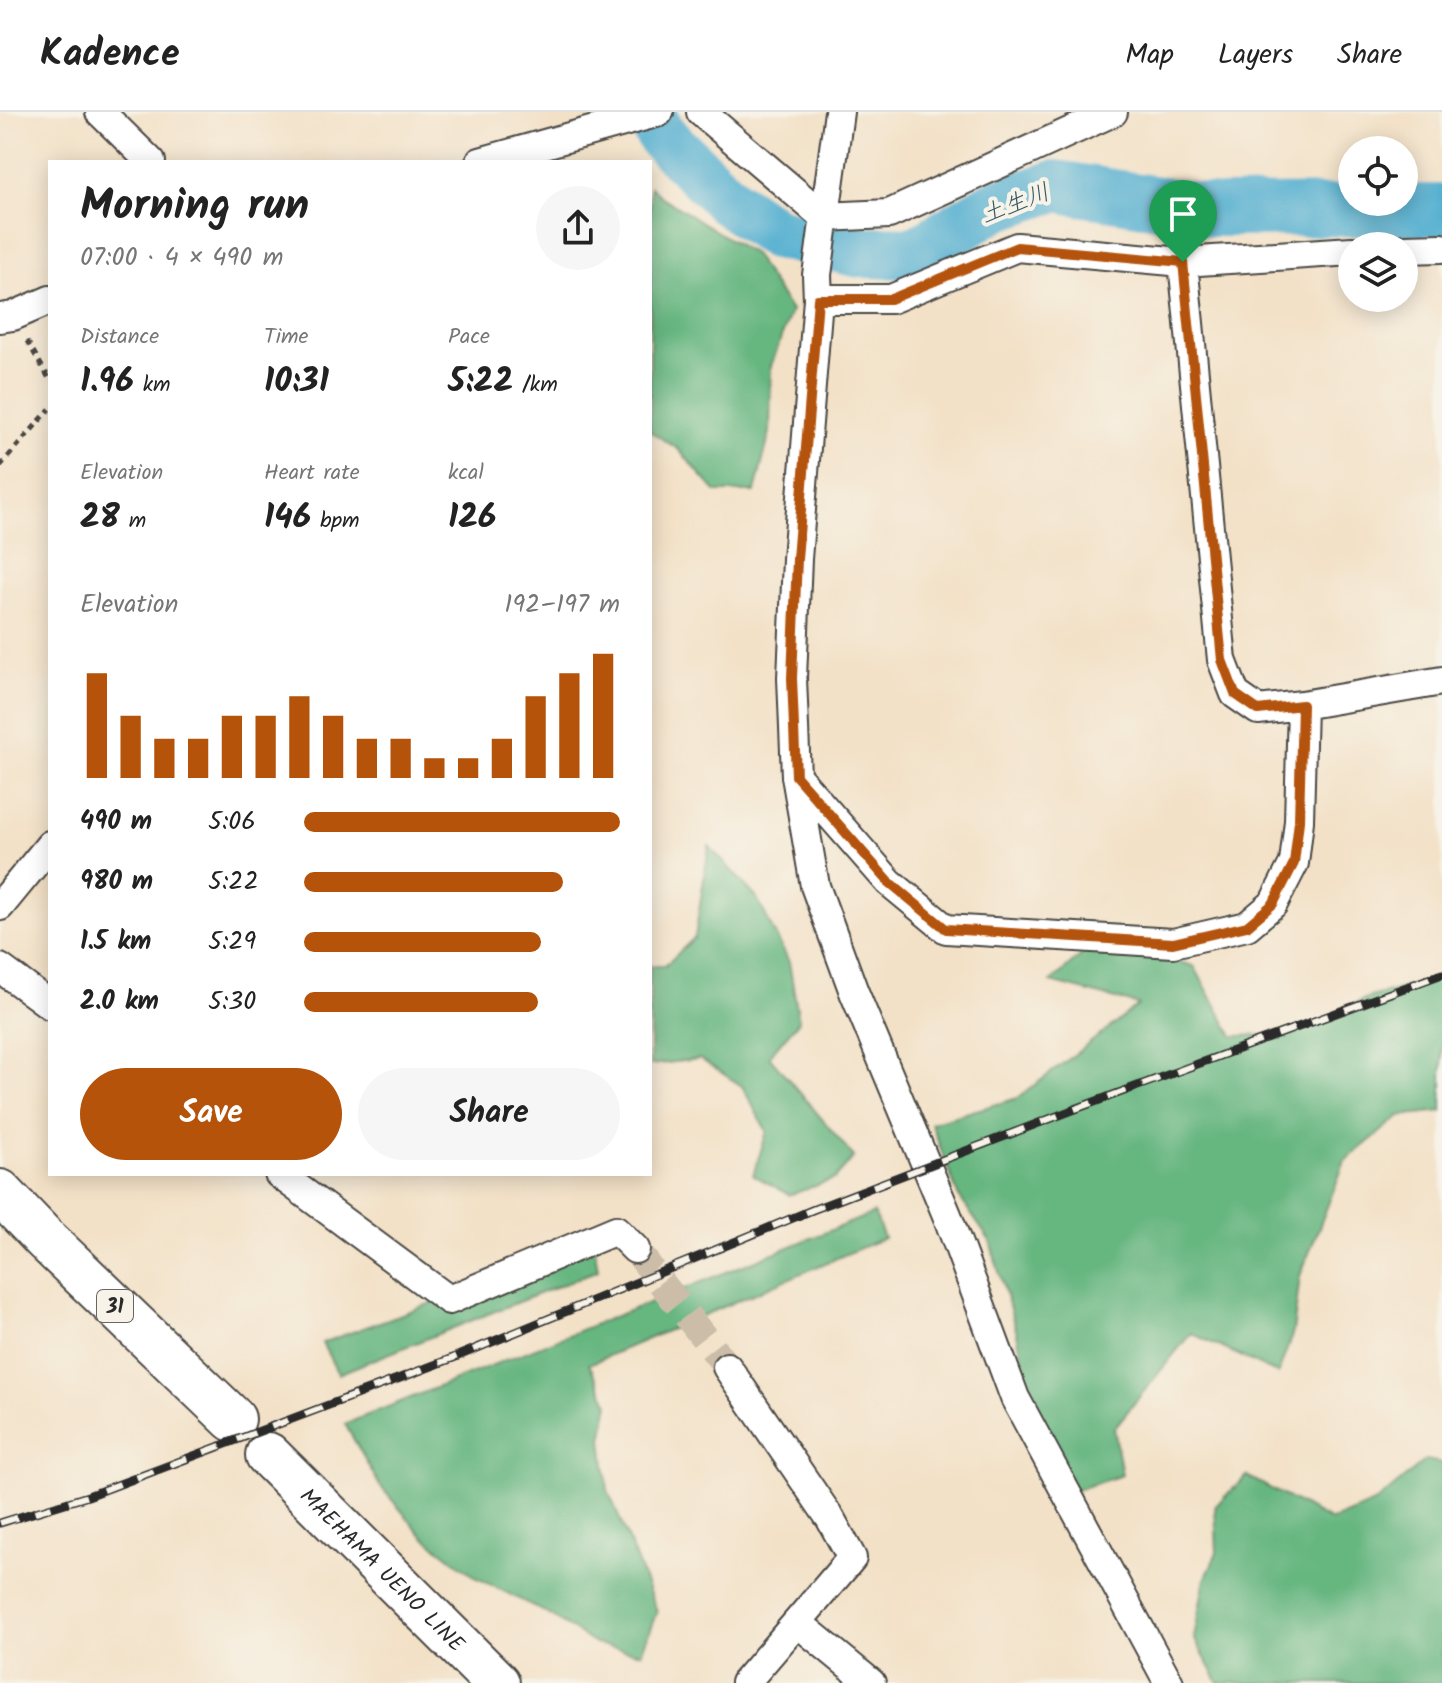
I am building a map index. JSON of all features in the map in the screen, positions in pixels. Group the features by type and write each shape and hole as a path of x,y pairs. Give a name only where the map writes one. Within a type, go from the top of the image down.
{"main road":[{"name":"31","path":"0,1192 233,1419"},
{"name":"MAEHAMA UENO LINE","path":"268,1455 497,1683"}],"street":[{"path":"100,112 149,160"},
{"path":"487,160 659,112"},
{"path":"701,112 824,217 889,214 1113,112"},
{"path":"839,112 818,287 797,559 792,678 796,776 815,886 854,992 947,1215 1015,1398 1169,1683"},
{"path":"818,287 891,299 1017,247 1183,262 1338,252"},
{"path":"1418,249 1442,248"},
{"path":"1183,262 1222,660 1235,694 1258,710 1442,681"},
{"path":"4,308 48,300"},
{"path":"796,776 889,882 946,929 1173,943 1247,926 1273,904 1294,863 1299,821 1302,705"},
{"path":"0,906 48,847"},
{"path":"0,968 48,1004"},
{"path":"282,1176 449,1300 616,1230 635,1249"},
{"path":"727,1367 830,1518 852,1558 745,1683"},
{"path":"798,1623 871,1683"}],"path":[{"path":"4,308 48,377"},
{"path":"0,466 48,411"}],"green space":[{"path":"652,189 753,254 791,311 771,366 770,432 755,492 716,492 678,449 652,432"},
{"path":"709,846 757,898 789,962 799,1021 769,1056 854,1157 835,1179 790,1195 753,1175 767,1132 742,1086 700,1059 652,1065 652,966 665,966 695,937"},
{"path":"1099,939 1194,966 1233,1036 1295,1034 1367,998 1442,977 1442,1111 1400,1116 1345,1161 1300,1276 1293,1332 1278,1374 1191,1333 1114,1428 1122,1475 1069,1492 1035,1415 1017,1333 990,1241 958,1195 931,1123 1018,1098 1139,1005 1051,982"},
{"path":"874,1213 884,1238 589,1364 609,1404 602,1439 608,1490 657,1611 641,1653 595,1644 543,1611 477,1578 424,1537 380,1486 345,1424"},
{"path":"594,1244 598,1270 338,1374 322,1343"},
{"path":"1426,1460 1442,1463 1442,1683 1219,1683 1194,1638 1204,1582 1217,1552 1215,1506 1247,1476 1331,1521 1376,1502"}],"waterway":[{"name":"土生川","path":"647,112 664,139 729,201 775,233 860,252 915,253 992,207 1055,186 1215,211 1442,210"}],"tunnel":[{"path":"635,1249 727,1367"}],"railway":[{"path":"0,1523 88,1496 453,1358 812,1210 1442,974"}],"route":[{"path":"1017,247 1183,262 1222,660 1235,694 1258,710 1302,705 1299,821 1294,863 1273,904 1247,926 1173,943 946,929 889,882 796,776 792,678 797,559 818,299 891,299 1017,247"}]}
